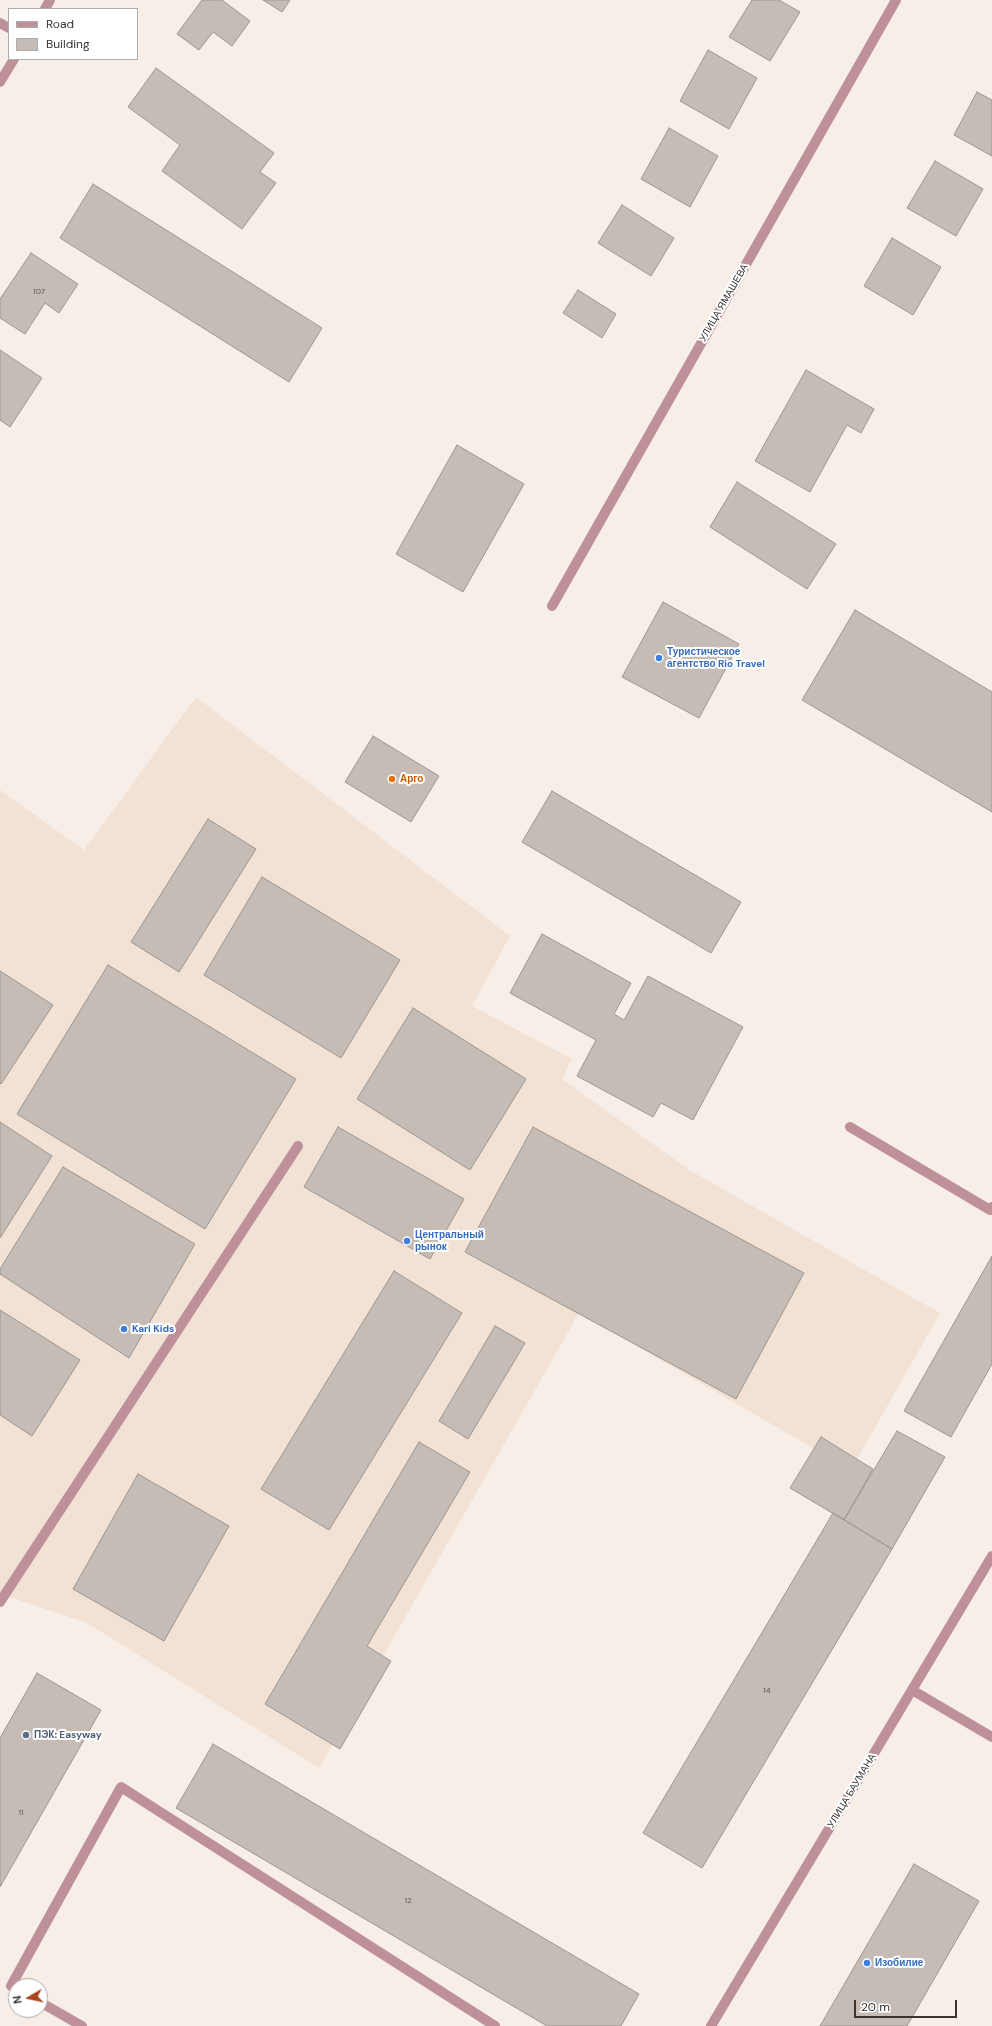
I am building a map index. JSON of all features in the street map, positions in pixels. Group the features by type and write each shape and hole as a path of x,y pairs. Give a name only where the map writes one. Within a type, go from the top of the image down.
{"street":[{"name":"УЛИЦА ЯМАШЕВА","path":"552,606 896,0"},
{"path":"0,82 13,60"},
{"path":"850,1127 991,1209"},
{"path":"0,1602 298,1146"},
{"name":"УЛИЦА БАУМАНА","path":"711,2026 992,1556"},
{"path":"912,1690 992,1737"},
{"path":"15,1978 121,1787 495,2026"},
{"path":"48,2007 82,2026"}],"shaded area":[{"name":"Центральный рынок","path":"196,697 510,936 472,1006 572,1059 562,1079 691,1171 940,1313 851,1470 579,1313 319,1768 87,1623 0,1594 0,790 84,850"}],"building":[{"path":"202,0 222,0 250,21 232,46 213,32 199,50 177,34"},
{"path":"263,0 290,0 282,12"},
{"path":"752,0 779,0 800,12 770,61 729,37"},
{"path":"708,50 757,78 729,129 680,101"},
{"path":"156,68 274,153 260,172 276,183 242,229 162,171 180,145 128,107"},
{"path":"977,92 992,100 992,156 954,135"},
{"path":"669,128 718,156 690,207 641,179"},
{"path":"935,161 983,189 956,236 907,208"},
{"path":"93,184 322,328 289,382 60,238"},
{"path":"622,205 674,238 651,276 598,243"},
{"path":"892,238 941,267 913,315 864,286"},
{"path":"31,253 78,284 59,313 45,303 25,334 0,318 0,299"},
{"path":"578,290 616,314 602,338 563,313"},
{"path":"0,350 42,378 10,427 0,420"},
{"path":"806,370 874,409 861,433 847,425 810,492 755,461"},
{"path":"457,445 524,484 463,592 396,554"},
{"path":"737,482 836,544 807,589 710,527"},
{"path":"663,602 739,644 699,718 622,677"},
{"path":"855,610 992,692 992,812 802,700"},
{"name":"Арго","path":"373,736 439,776 411,822 345,782"},
{"path":"552,791 741,902 711,953 522,842"},
{"path":"208,819 256,849 179,972 131,942"},
{"path":"262,877 400,960 341,1058 204,975"},
{"path":"542,934 631,983 614,1014 624,1020 648,976 743,1027 693,1120 661,1103 653,1117 577,1076 596,1040 510,993"},
{"path":"108,965 296,1079 205,1229 17,1114"},
{"path":"0,971 53,1005 1,1084 0,1083"},
{"path":"413,1008 526,1079 470,1170 357,1099"},
{"path":"0,1122 52,1156 0,1238"},
{"path":"338,1127 464,1199 430,1259 304,1187"},
{"path":"533,1127 804,1273 736,1399 465,1252"},
{"path":"63,1167 195,1244 129,1358 0,1274 0,1269"},
{"path":"992,1256 992,1364 951,1437 904,1411"},
{"path":"394,1271 462,1313 329,1530 261,1489"},
{"path":"0,1310 80,1360 32,1436 0,1415"},
{"path":"495,1326 525,1343 468,1439 439,1421"},
{"path":"897,1431 945,1457 892,1549 844,1520"},
{"path":"821,1437 873,1469 844,1520 790,1488"},
{"path":"419,1442 470,1472 367,1646 391,1661 340,1749 265,1704"},
{"path":"138,1474 229,1526 164,1641 73,1589"},
{"path":"833,1513 892,1549 702,1868 643,1833"},
{"path":"37,1673 101,1710 0,1887 0,1738"},
{"path":"213,1744 639,1994 621,2026 547,2026 176,1808"},
{"path":"914,1864 979,1901 907,2026 820,2026"}],"place":[{"name":"Туристическое агентство Rio Travel","path":"659,658"},
{"name":"Арго","path":"392,779"},
{"name":"Центральный рынок","path":"407,1241"},
{"name":"Kari Kids","path":"124,1329"},
{"name":"ПЭК: Easyway","path":"26,1735"},
{"name":"Изобилие","path":"867,1963"}]}
